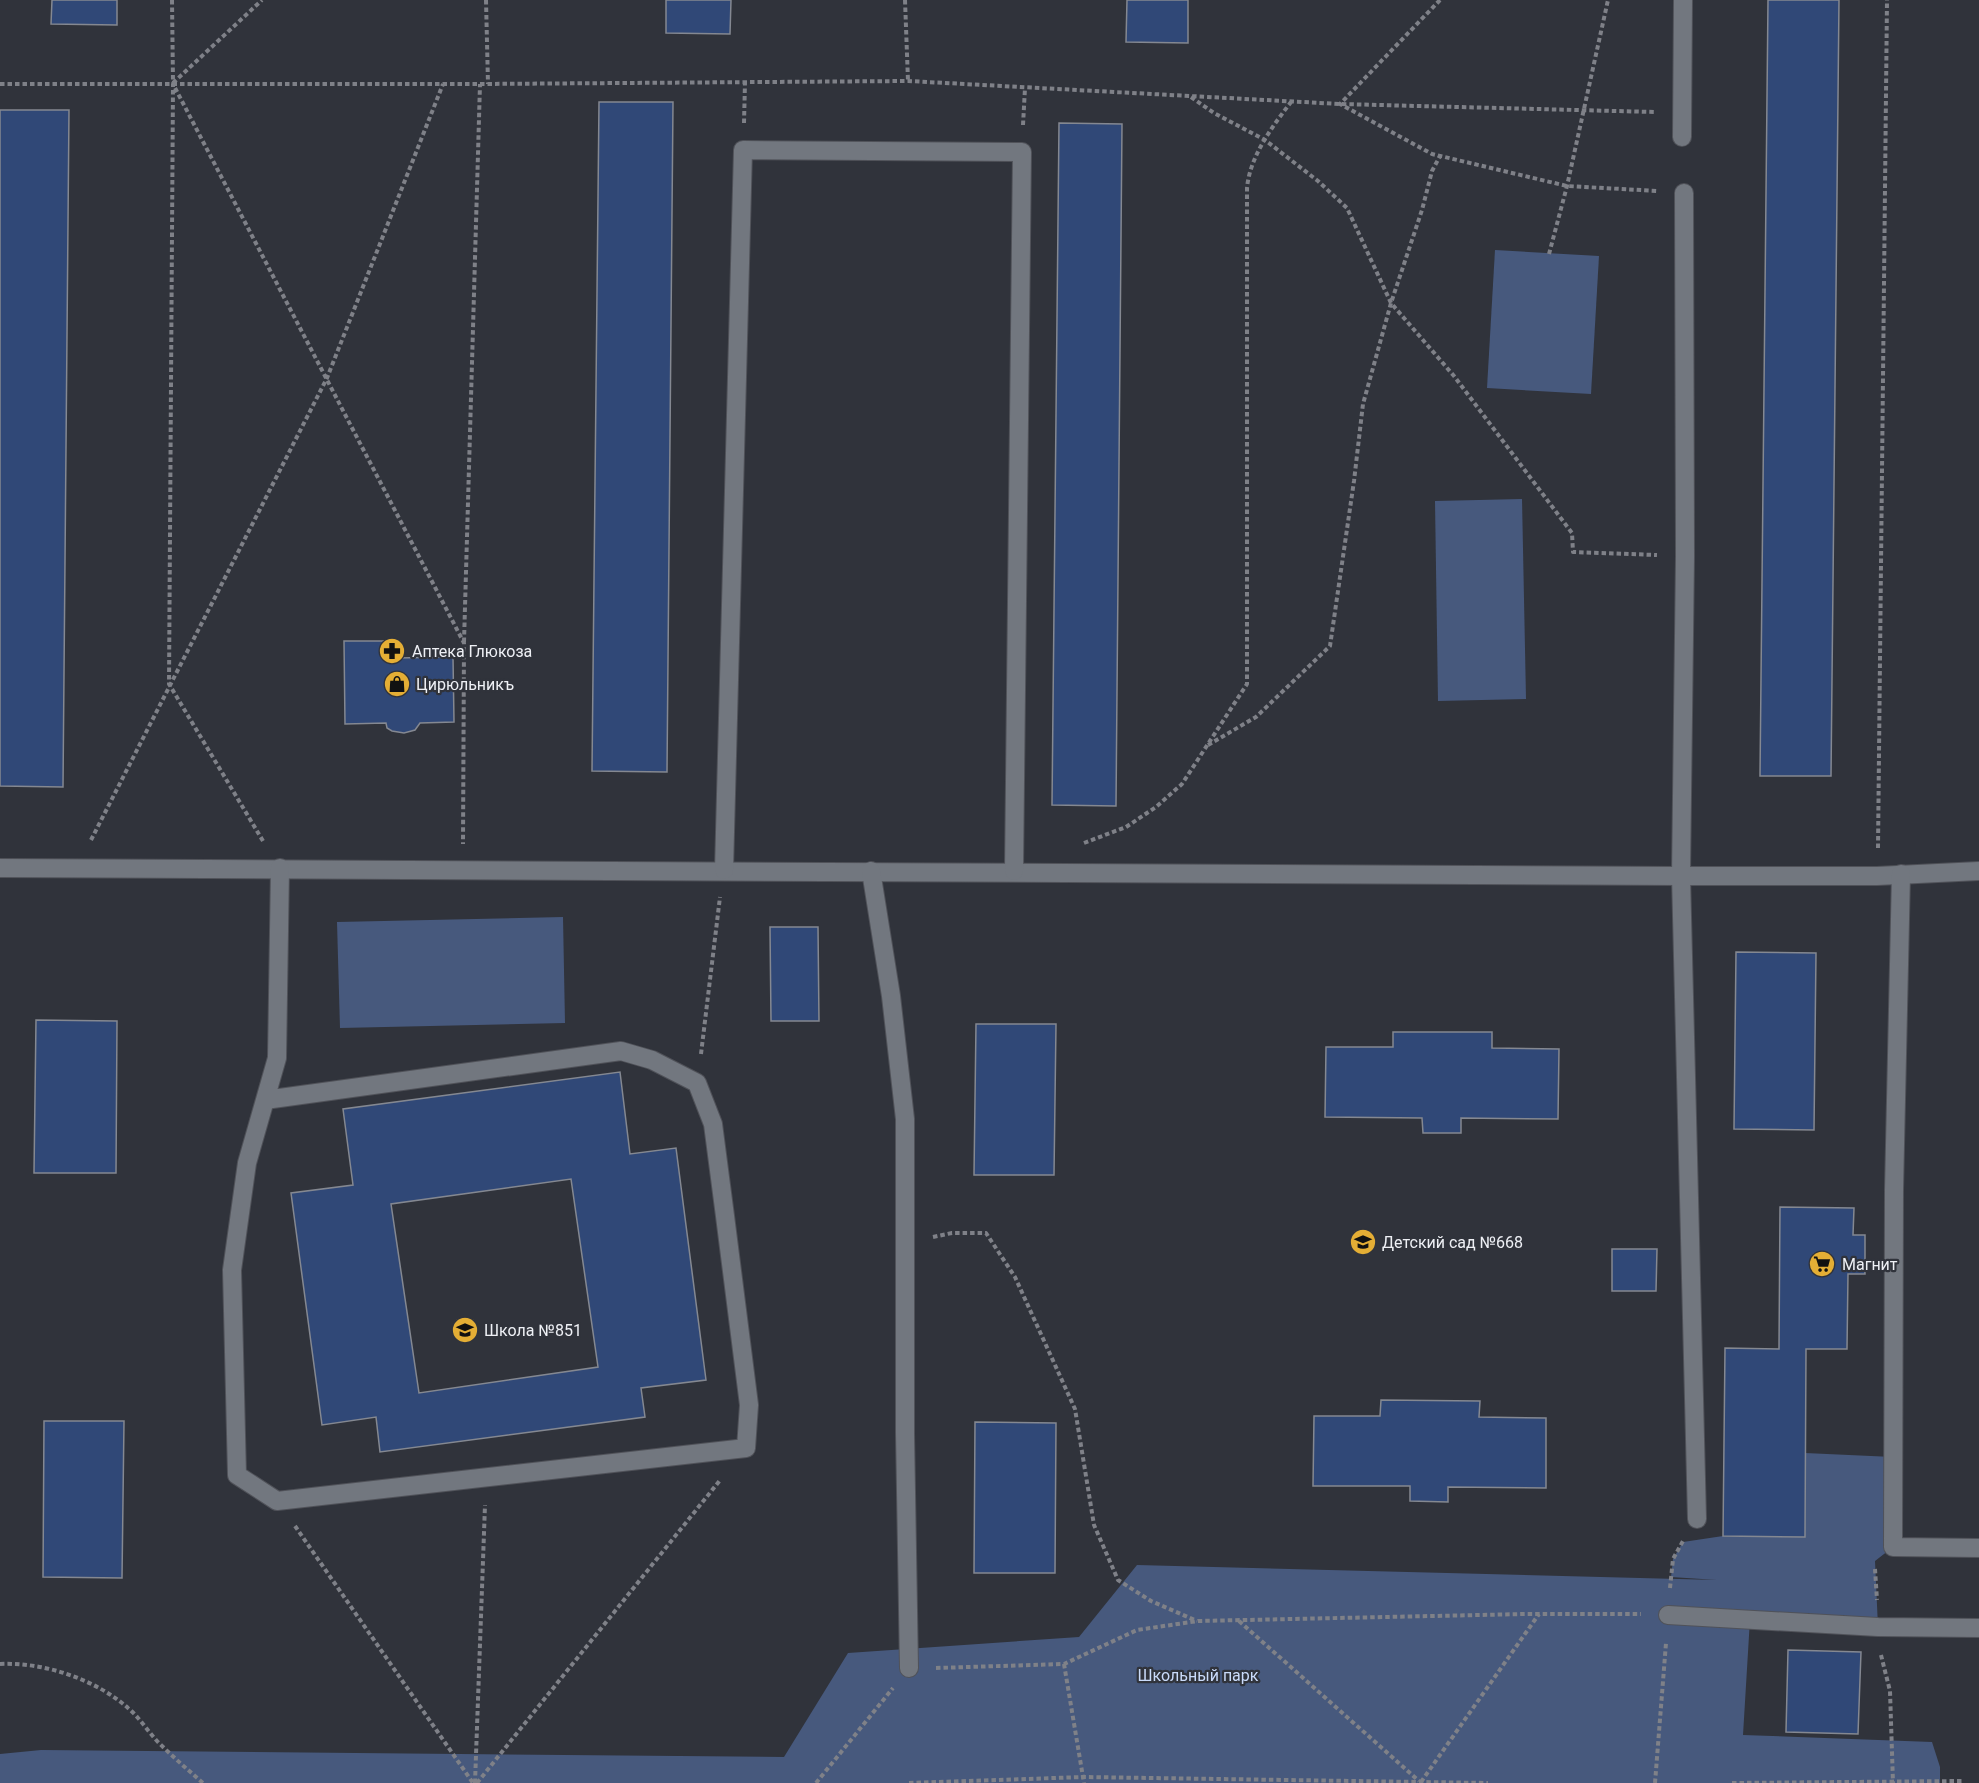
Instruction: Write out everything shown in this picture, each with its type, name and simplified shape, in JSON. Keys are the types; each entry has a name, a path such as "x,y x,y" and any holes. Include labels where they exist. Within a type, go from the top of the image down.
{"lane":[{"path":"1682,137 1683,0"},
{"path":"724,870 743,150 1022,152 1014,871"},
{"path":"1684,192 1685,556 1681,876 1697,1519"},
{"path":"0,868 1014,871 1681,876 1877,876 1979,871"},
{"path":"265,1100 621,1051 652,1060 697,1083 713,1124 749,1406 746,1448 277,1501 237,1475 232,1270 247,1163 265,1100 277,1058 280,868"},
{"path":"871,871 891,996 905,1119 905,1433 909,1668"},
{"path":"1900,874 1894,1190 1893,1547 1979,1548"},
{"path":"1668,1615 1878,1627 1979,1628"}],"path":[{"path":"171,0 173,84 169,684 280,868"},
{"path":"173,84 262,0"},
{"path":"486,0 488,84"},
{"path":"905,0 908,81"},
{"path":"1341,104 1440,0"},
{"path":"1549,254 1567,186 1608,0"},
{"path":"1877,876 1887,0"},
{"path":"0,84 908,81 1291,102 1682,113"},
{"path":"743,150 745,82"},
{"path":"173,84 464,643"},
{"path":"77,867 327,378 442,84"},
{"path":"463,869 464,643 480,84"},
{"path":"1022,152 1025,88"},
{"path":"1191,97 1214,113 1265,140 1318,181 1347,208 1391,303 1454,376 1572,533 1573,552 1685,556"},
{"path":"1075,847 1126,827 1156,807 1182,784 1247,684 1247,188 1249,172 1265,140 1291,102"},
{"path":"1341,104 1432,154 1567,186 1684,192"},
{"path":"1207,745 1256,717 1330,646 1363,404 1391,303 1422,210 1432,171 1440,156"},
{"path":"697,1083 724,870"},
{"path":"905,1243 952,1233 986,1233 1015,1276 1075,1409 1094,1525 1118,1580 1151,1601 1197,1621"},
{"path":"475,1783 746,1448"},
{"path":"475,1783 486,1476"},
{"path":"277,1501 475,1783"},
{"path":"1655,1783 1673,1559 1697,1519"},
{"path":"1892,1782 1890,1691 1879,1647 1875,1561 1893,1547"},
{"path":"816,1783 909,1668 1064,1664 1137,1630 1197,1621 1539,1614 1668,1615"},
{"path":"1421,1783 1539,1614"},
{"path":"1238,1620 1421,1783"},
{"path":"0,1664 55,1670 113,1696 131,1710 158,1742 203,1783"},
{"path":"1064,1664 1084,1780"},
{"path":"1211,1778 1216,1783"},
{"path":"909,1783 1211,1778 1488,1783"},
{"path":"1732,1783 1962,1781"}],"green space":[{"path":"1495,250 1599,256 1591,394 1487,388"},
{"path":"1522,499 1526,699 1438,701 1435,501"},
{"path":"563,917 565,1023 340,1028 337,922"},
{"name":"Школьный парк","path":"1805,1453 1893,1457 1893,1547 1875,1561 1878,1627 1750,1619 1743,1735 1932,1742 1940,1767 1940,1783 0,1783 0,1754 41,1750 784,1757 848,1653 1079,1637 1137,1565 1717,1580 1671,1577 1673,1559 1683,1542 1723,1536 1805,1537"}],"building":[{"path":"52,0 117,0 117,25 51,24"},
{"path":"666,0 731,0 730,34 666,33"},
{"path":"1127,0 1188,0 1188,43 1126,42"},
{"path":"1768,0 1839,0 1831,776 1760,776"},
{"path":"599,102 673,102 667,772 592,771"},
{"path":"0,110 69,110 63,787 0,786"},
{"path":"1059,123 1122,124 1116,806 1052,805"},
{"path":"344,641 395,641 395,658 453,657 454,722 420,723 415,730 404,733 392,731 387,728 386,723 345,724"},
{"path":"770,927 818,927 819,1021 771,1021"},
{"path":"1736,952 1816,953 1814,1130 1734,1129"},
{"path":"36,1020 117,1021 116,1173 34,1173"},
{"path":"976,1024 1056,1024 1054,1175 974,1175"},
{"path":"1393,1032 1492,1032 1492,1048 1559,1049 1558,1119 1461,1118 1461,1133 1423,1133 1422,1118 1325,1117 1326,1047 1393,1047"},
{"path":"620,1072 630,1154 676,1148 706,1380 641,1388 645,1417 380,1452 376,1417 322,1425 291,1193 353,1185 343,1109","holes":["571,1179 598,1367 419,1393 391,1204"]},
{"path":"1780,1207 1854,1208 1853,1235 1865,1235 1865,1274 1848,1274 1847,1349 1806,1349 1805,1537 1723,1536 1725,1348 1779,1349"},
{"path":"1612,1249 1657,1249 1656,1291 1612,1291"},
{"path":"1381,1400 1480,1401 1479,1417 1546,1418 1546,1488 1448,1487 1448,1502 1410,1501 1410,1486 1313,1486 1314,1416 1380,1416"},
{"path":"44,1421 124,1421 122,1578 43,1577"},
{"path":"975,1422 1056,1423 1055,1573 974,1573"},
{"path":"1788,1650 1861,1652 1858,1734 1786,1732"}],"place":[{"name":"Аптека Глюкоза","path":"392,651"},
{"name":"Цирюльникъ","path":"397,684"},
{"name":"Детский сад №668","path":"1363,1242"},
{"name":"Магнит","path":"1822,1264"},
{"name":"Школа №851","path":"465,1330"}]}
